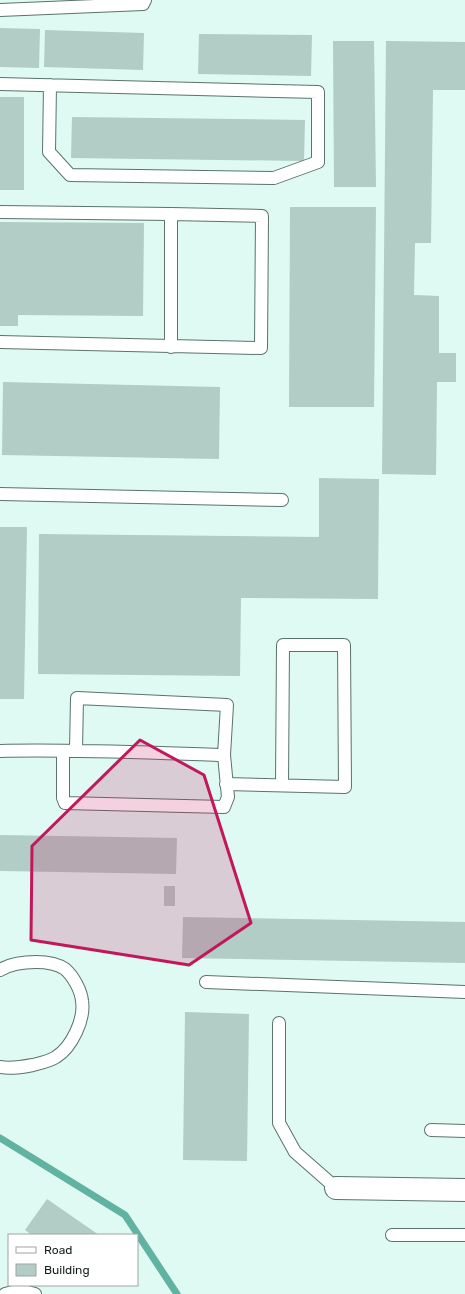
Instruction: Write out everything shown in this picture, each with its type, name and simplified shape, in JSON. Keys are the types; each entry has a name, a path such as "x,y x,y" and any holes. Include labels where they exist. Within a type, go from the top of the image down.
{"street":[{"path":"336,1188 465,1190"}],"lane":[{"path":"0,10 143,4 145,0"},
{"path":"0,84 318,92 318,162 274,178 70,175 48,152 50,86"},
{"path":"0,212 262,216 261,348 0,342"},
{"path":"171,214 171,347"},
{"path":"0,494 282,500"},
{"path":"226,784 345,787 344,645 283,645 282,785"},
{"path":"64,751 63,798 65,803 224,807 228,797 224,755 227,705 77,698 76,751"},
{"path":"0,751 76,751 224,755"},
{"path":"0,970 6,966 29,962 49,962 64,969 76,982 82,1001 81,1018 76,1034 66,1048 56,1057 42,1063 22,1068 0,1067"},
{"path":"206,982 465,992"},
{"path":"279,1023 279,1123 295,1152 336,1188"},
{"path":"431,1130 465,1131"},
{"path":"392,1235 465,1235"},
{"path":"5,1294 20,1290 35,1294"}],"highlighted area":[{"path":"140,740 204,775 251,923 189,965 31,940 32,846"}],"building":[{"path":"0,28 40,29 39,68 0,67"},
{"path":"45,30 144,33 143,70 44,67"},
{"path":"199,34 312,35 311,76 198,74"},
{"path":"333,41 374,41 376,187 334,187"},
{"path":"386,41 465,42 465,90 433,90 431,243 415,243 414,295 439,296 439,353 456,353 456,382 437,382 436,475 382,474"},
{"path":"0,97 24,97 24,190 0,190"},
{"path":"72,117 305,120 304,161 71,158"},
{"path":"290,207 376,207 374,407 289,407"},
{"path":"0,222 144,223 143,316 18,315 18,326 0,326"},
{"path":"3,382 220,387 219,459 2,455"},
{"path":"319,478 379,479 378,599 241,598 240,676 38,674 39,534 319,537"},
{"path":"0,527 27,527 24,699 0,699"},
{"path":"0,835 177,838 176,874 0,871"},
{"path":"164,886 175,886 175,906 164,906"},
{"path":"183,917 465,922 465,963 182,958"},
{"path":"185,1012 249,1014 247,1161 183,1160"},
{"path":"47,1199 98,1234 31,1234 25,1230"}],"waterway":[{"path":"0,1138 125,1215 138,1234"},
{"path":"138,1235 177,1294"}]}
